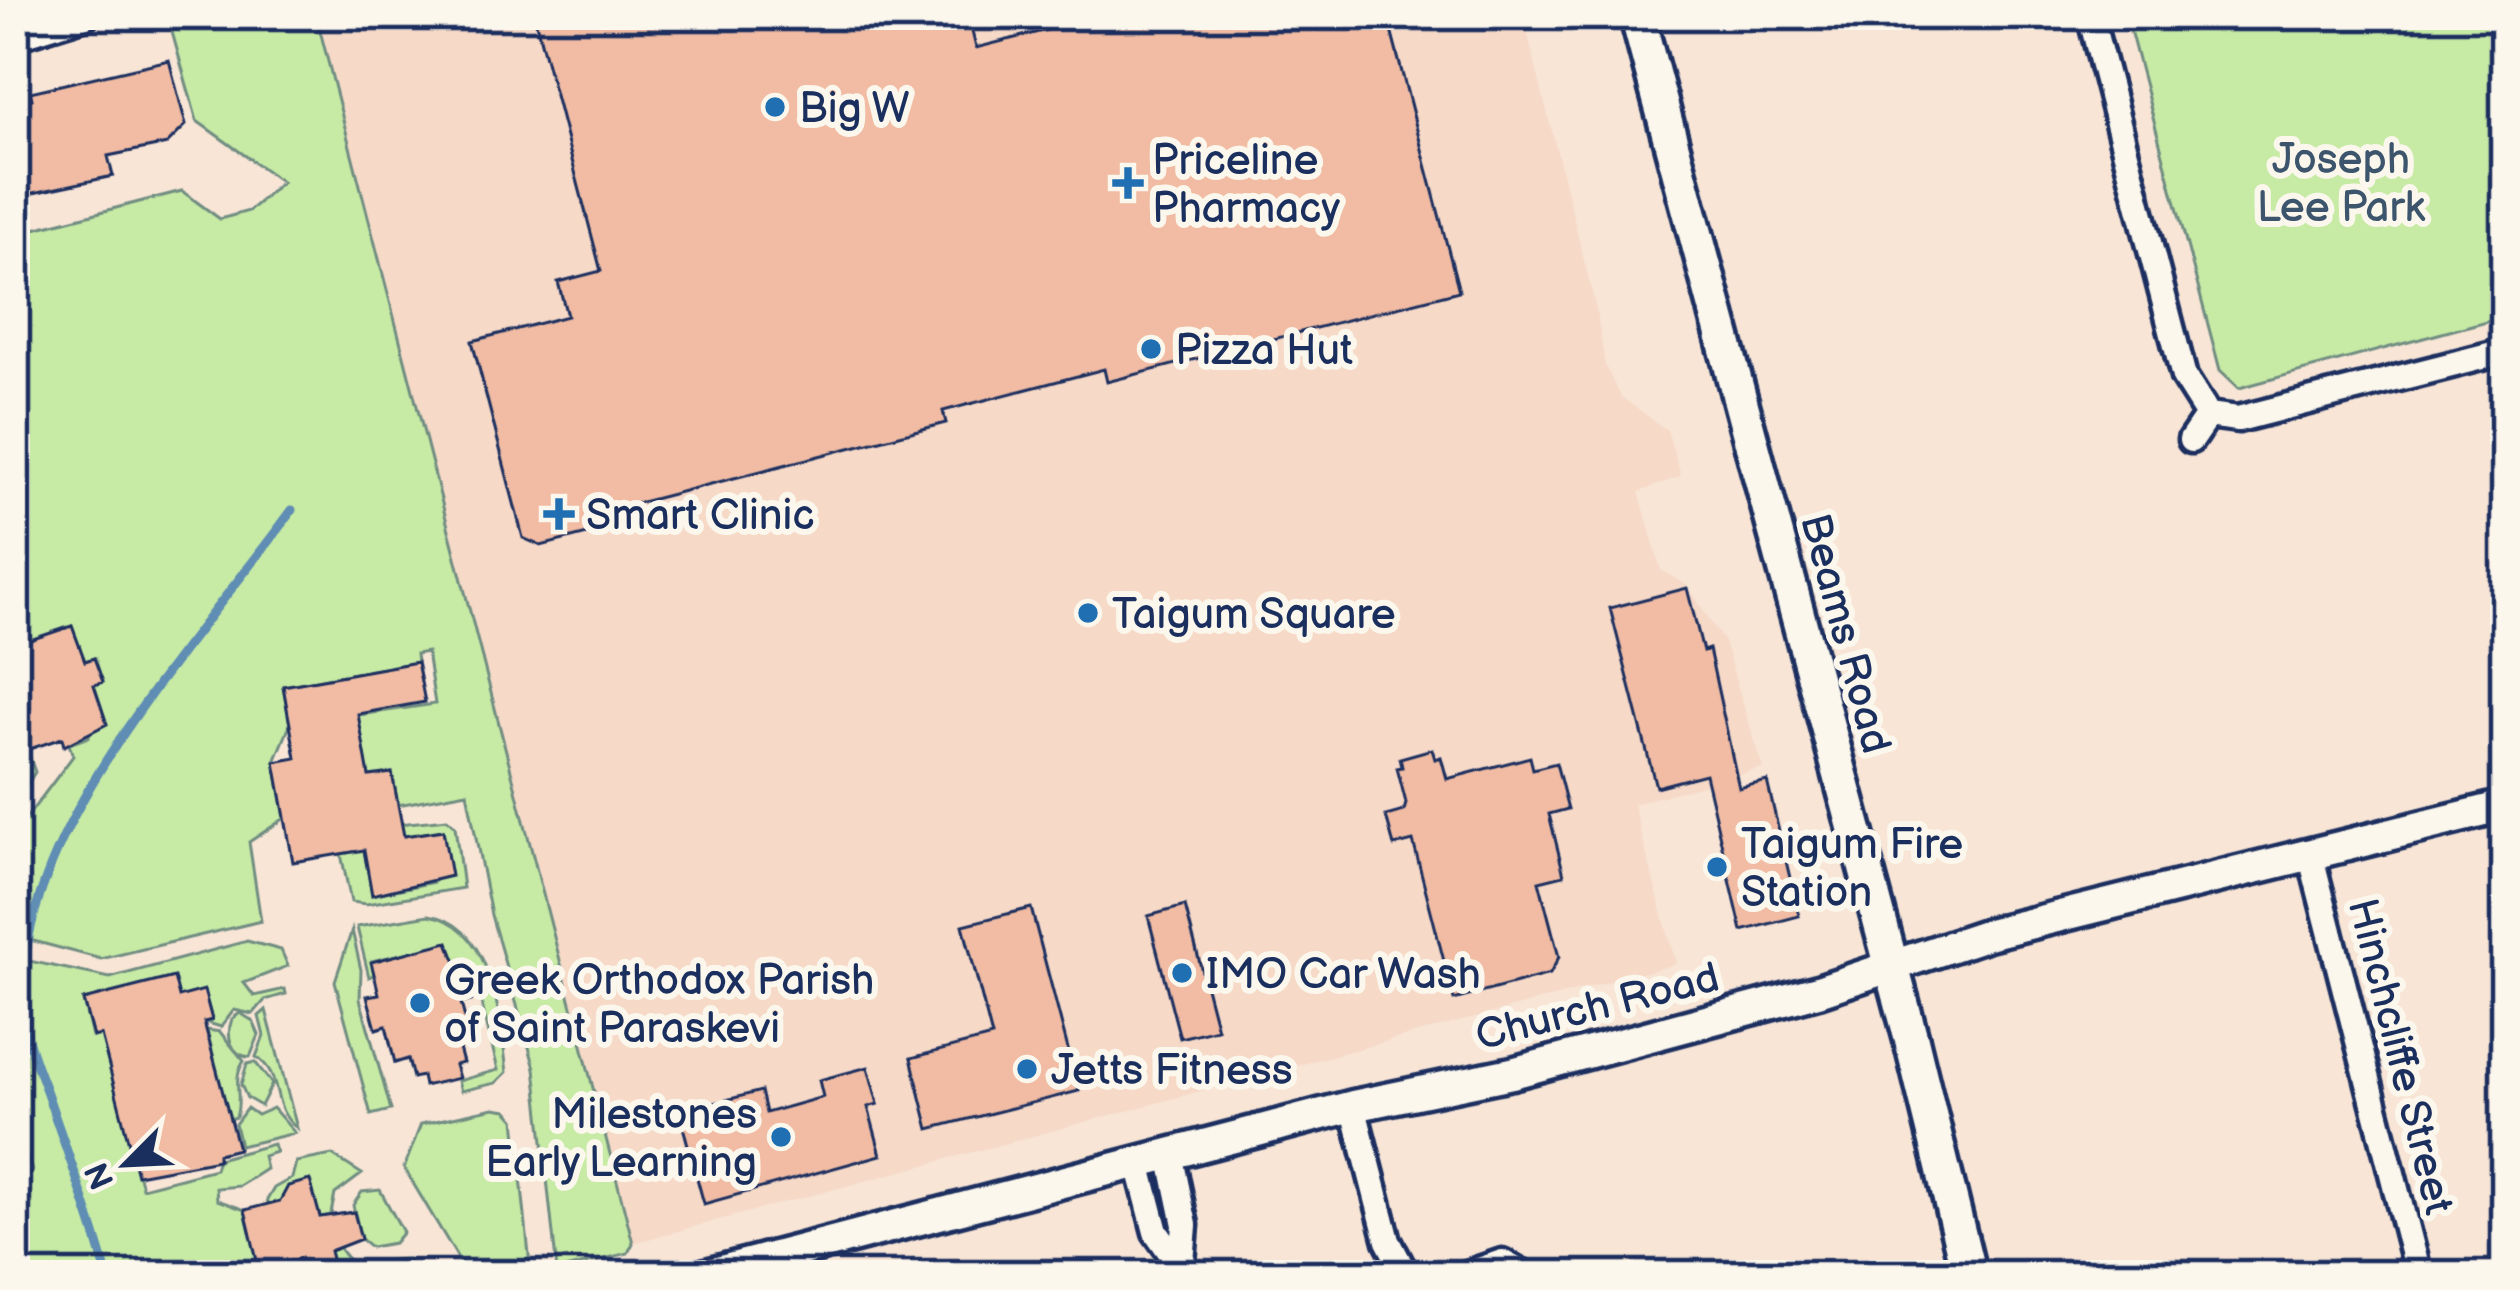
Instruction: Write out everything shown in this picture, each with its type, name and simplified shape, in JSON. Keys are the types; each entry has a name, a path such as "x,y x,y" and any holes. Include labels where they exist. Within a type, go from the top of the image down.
{"main road":[{"name":"Beams Road","path":"1637,15 1969,1275"}],"street":[{"path":"15,37 86,15"},
{"path":"2090,15 2184,377 2208,416"},
{"path":"2208,416 2238,419 2505,351"},
{"path":"2192,440 2208,416"},
{"name":"Church Road","path":"706,1275 1353,1106 1547,1064 1988,934 2505,806"},
{"name":"Hinchcliffe Street","path":"2311,857 2418,1275"},
{"path":"1353,1106 1388,1241 1406,1275"},
{"path":"1170,1154 1185,1225 1181,1270"},
{"path":"1138,1163 1156,1232 1181,1270"},
{"path":"1464,1275 1502,1262 1526,1275"}],"shaded area":[{"name":"Taigum Square","path":"316,15 1523,15 1597,313 1605,366 1621,397 1667,430 1681,476 1639,492 1661,570 1687,585 1724,642 1763,768 1633,804 1676,964 633,1243"}],"green space":[{"path":"173,15 316,15 633,1243 628,1253 557,1271 535,1068 491,915 467,792 398,805 392,773 369,777 363,746 318,721 435,704 427,652 416,654 417,662 283,686 290,725 275,762 285,818 249,842 261,921 101,959 15,936 15,833 73,756 69,744 89,737 94,685 102,681 95,658 76,664 80,648 72,626 15,645 15,234 182,191 220,219 249,211 282,182 197,121 172,32"},
{"name":"Joseph Lee Park","path":"2126,15 2503,15 2505,316 2239,388 2220,370"},
{"path":"15,715 35,772 15,804 20,788"},
{"path":"447,819 455,826 463,888 366,904 351,902 341,854 364,850 372,895 434,882 443,831 390,838 388,825"},
{"path":"429,915 451,922 468,936 490,978 507,1072 496,1083 461,1091 458,1081 498,1070 473,969 455,973 448,943 372,961 374,975 369,977 357,927"},
{"path":"352,930 361,970 360,999 391,1110 371,1115 335,981"},
{"path":"247,941 281,950 288,966 244,983 254,996 285,989 286,994 265,1000 253,1014 234,1010 221,1027 208,1023 212,1019 204,991 179,997 173,977 83,1000 92,1037 101,1035 142,1188 215,1169 218,1159 273,1144 276,1152 263,1156 266,1169 239,1186 216,1188 217,1200 245,1210 259,1268 301,1258 306,1275 15,1275 15,1183 32,1171 15,1122 15,958 110,978"},
{"path":"266,1010 297,1128 283,1111 271,1073 256,1057 264,1036 259,1016"},
{"path":"240,1013 253,1021 259,1035 250,1057 238,1053 230,1038 232,1019"},
{"path":"207,1030 220,1032 244,1061 238,1075 236,1117 229,1119"},
{"path":"255,1062 272,1084 261,1106 247,1098 241,1085 247,1064"},
{"path":"247,1108 257,1115 273,1108 295,1133 240,1146 235,1124"},
{"path":"494,1108 507,1110 515,1119 531,1275 468,1275 404,1168 421,1124"},
{"path":"332,1155 362,1174 335,1194 330,1218 320,1217 306,1181 288,1186 291,1217 274,1222 267,1200 274,1188 292,1178 296,1162"},
{"path":"380,1190 403,1232 394,1243 371,1247 361,1239 353,1205 362,1192"},
{"path":"338,1245 359,1265 407,1259 419,1275 336,1275 330,1251"}],"building":[{"path":"534,15 968,15 976,48 1105,15 1387,15 1459,291 1107,382 1104,369 943,411 946,423 599,513 603,530 541,546 523,538 472,341 567,316 558,282 601,271"},
{"path":"169,60 186,125 167,144 108,156 113,176 15,197 15,104 32,99 30,92"},
{"path":"1687,588 1703,651 1709,649 1739,788 1767,781 1799,916 1742,931 1705,774 1656,787 1610,608"},
{"path":"72,626 85,661 94,658 103,682 94,685 107,724 64,746 62,738 15,754 15,645"},
{"path":"417,662 425,702 358,714 369,776 392,773 404,836 443,830 451,876 372,895 364,850 293,862 275,762 296,758 283,686"},
{"path":"1432,749 1435,759 1441,757 1447,779 1530,757 1533,769 1556,763 1568,809 1549,814 1564,875 1539,881 1559,957 1550,974 1454,1000 1413,841 1394,846 1386,816 1404,811 1406,803 1397,768 1402,767 1400,758"},
{"name":"IMO Car Wash","path":"1185,906 1217,1029 1180,1038 1148,916"},
{"path":"1031,908 1079,1091 929,1129 911,1058 992,1037 963,925"},
{"path":"448,942 471,1001 461,1003 471,1042 458,1045 463,1063 455,1065 459,1078 424,1086 422,1076 413,1078 408,1059 395,1063 386,1026 376,1029 367,996 379,994 371,962"},
{"path":"174,977 179,997 204,990 212,1020 204,1022 238,1149 218,1154 218,1160 137,1175 101,1035 93,1037 83,1000"},
{"name":"Milestones Early Learning","path":"868,1067 878,1104 868,1107 881,1155 704,1204 679,1112 761,1091 766,1113 823,1097 819,1080"},
{"path":"310,1180 320,1217 354,1212 361,1239 330,1251 336,1275 306,1275 301,1258 259,1269 245,1210 280,1201 288,1186"}],"waterway":[{"path":"107,1275 29,1041 26,956 43,887 73,818 112,750 292,510"}],"place":[{"name":"Big W","path":"775,107"},
{"name":"Priceline Pharmacy","path":"1128,183"},
{"name":"Pizza Hut","path":"1151,349"},
{"name":"Smart Clinic","path":"559,514"},
{"name":"Taigum Square","path":"1088,613"},
{"name":"Taigum Fire Station","path":"1717,867"},
{"name":"IMO Car Wash","path":"1182,973"},
{"name":"Greek Orthodox Parish of Saint Paraskevi","path":"420,1003"},
{"name":"Jetts Fitness","path":"1027,1069"},
{"name":"Milestones Early Learning","path":"781,1137"}]}
